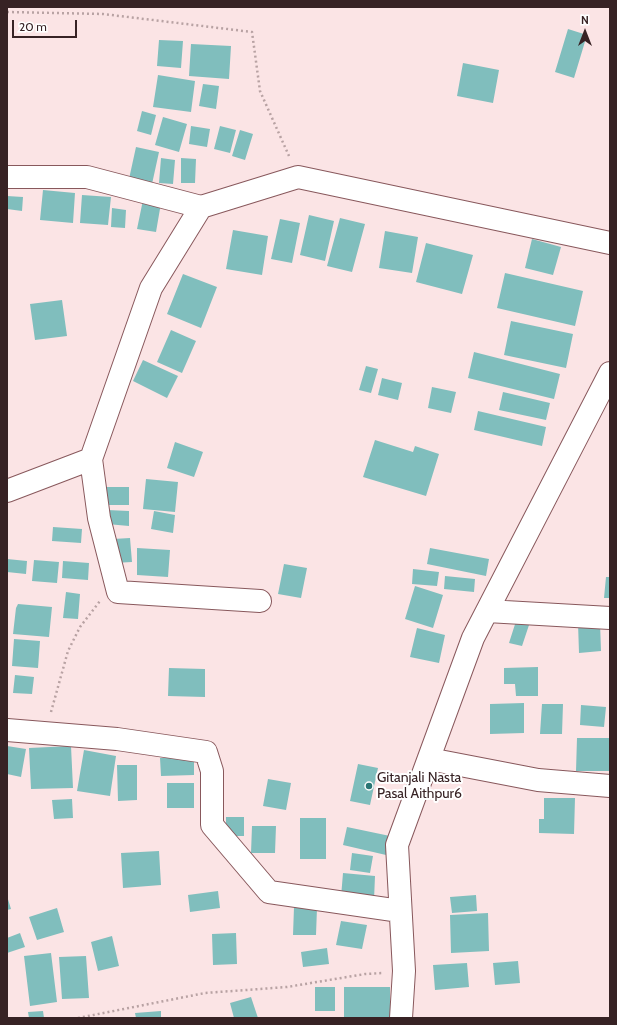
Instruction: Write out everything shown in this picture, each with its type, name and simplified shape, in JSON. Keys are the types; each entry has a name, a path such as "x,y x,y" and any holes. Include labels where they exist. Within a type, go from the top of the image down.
{"street":[{"path":"7,177 87,177 201,207 298,177 610,243"},
{"path":"201,207 151,288 91,459 99,518 118,592 260,601"},
{"path":"401,1018 404,971 397,846 473,638 610,373"},
{"path":"7,491 91,459"},
{"path":"487,611 610,618"},
{"path":"7,730 117,739 206,752 212,771 212,825 269,892 400,911"},
{"path":"429,759 538,780 610,786"}],"path":[{"path":"7,12 103,14 252,32 260,91 298,177"},
{"path":"45,733 68,651 80,627 97,602 118,592"},
{"path":"78,1018 205,993 287,987 365,974 404,971"}],"building":[{"path":"568,29 587,35 574,78 555,72"},
{"path":"159,40 183,41 181,68 157,66"},
{"path":"191,44 231,46 229,79 189,76"},
{"path":"463,63 499,70 493,103 457,96"},
{"path":"158,75 195,81 191,112 153,107"},
{"path":"203,84 219,86 216,109 199,106"},
{"path":"142,111 156,115 151,135 137,131"},
{"path":"163,117 187,124 179,152 155,145"},
{"path":"191,126 210,129 207,147 189,144"},
{"path":"220,126 236,130 230,153 214,149"},
{"path":"240,130 253,134 245,160 232,156"},
{"path":"136,147 159,152 152,184 129,179"},
{"path":"161,158 175,160 173,184 159,183"},
{"path":"181,158 196,159 195,183 181,183"},
{"path":"43,190 75,193 73,223 40,220"},
{"path":"82,195 111,197 108,225 80,223"},
{"path":"7,196 23,197 22,211 7,209"},
{"path":"143,200 161,203 156,232 137,229"},
{"path":"112,208 126,210 125,228 111,227"},
{"path":"309,215 334,221 325,261 300,255"},
{"path":"340,218 365,224 352,272 327,266"},
{"path":"280,219 300,223 292,263 271,259"},
{"path":"233,230 268,236 262,275 226,269"},
{"path":"385,231 418,237 412,273 379,268"},
{"path":"532,239 561,247 553,275 525,268"},
{"path":"426,243 473,255 462,294 416,282"},
{"path":"505,273 583,291 575,326 497,308"},
{"path":"183,274 217,287 201,328 167,314"},
{"path":"62,300 67,336 35,340 30,304"},
{"path":"511,321 573,334 566,368 504,355"},
{"path":"171,330 196,341 182,373 157,362"},
{"path":"474,352 560,374 554,399 468,378"},
{"path":"143,360 178,376 167,398 133,381"},
{"path":"366,366 378,369 371,393 359,390"},
{"path":"382,378 402,383 398,400 378,395"},
{"path":"432,387 456,392 451,413 428,408"},
{"path":"503,392 550,403 546,420 499,410"},
{"path":"478,411 546,427 542,446 474,430"},
{"path":"375,440 413,452 415,446 439,454 426,496 363,477"},
{"path":"175,442 203,452 194,477 167,468"},
{"path":"146,479 178,482 175,512 143,509"},
{"path":"106,487 129,487 129,505 106,505"},
{"path":"107,510 129,511 129,526 107,524"},
{"path":"154,511 175,515 173,533 151,529"},
{"path":"53,527 82,529 81,543 52,541"},
{"path":"130,538 132,562 114,563 113,539"},
{"path":"137,548 170,550 168,577 137,575"},
{"path":"430,548 489,559 486,576 427,564"},
{"path":"7,559 27,561 26,574 7,572"},
{"path":"34,560 59,562 57,583 32,581"},
{"path":"63,561 89,563 88,580 62,578"},
{"path":"284,564 307,568 301,598 278,594"},
{"path":"413,569 439,572 437,586 412,584"},
{"path":"445,576 475,579 474,592 444,589"},
{"path":"606,577 610,577 610,598 604,598"},
{"path":"415,586 443,595 433,628 405,619"},
{"path":"66,592 80,594 78,619 63,618"},
{"path":"18,604 52,607 49,637 13,634 16,608"},
{"path":"517,618 530,622 522,646 509,643"},
{"path":"600,622 601,651 579,653 578,623"},
{"path":"417,628 445,635 439,663 410,657"},
{"path":"14,639 40,641 38,668 12,666"},
{"path":"538,667 538,696 516,696 515,684 504,684 504,668"},
{"path":"169,668 205,669 205,697 168,696"},
{"path":"15,675 34,677 32,694 13,693"},
{"path":"524,703 524,733 490,734 490,704"},
{"path":"542,704 563,704 562,734 540,734"},
{"path":"581,705 606,707 604,727 580,725"},
{"path":"577,738 610,738 610,771 576,771"},
{"path":"7,746 26,749 21,777 7,774"},
{"path":"71,746 73,788 31,789 29,748"},
{"path":"84,750 116,756 110,796 77,791"},
{"path":"194,757 194,775 161,776 160,758"},
{"path":"358,764 378,768 370,805 350,801"},
{"path":"117,765 137,765 137,800 118,801"},
{"path":"268,779 291,783 286,810 263,806"},
{"path":"167,783 194,783 194,808 167,808"},
{"path":"544,798 575,798 574,834 539,833 539,819 544,819"},
{"path":"72,799 73,818 54,819 52,800"},
{"path":"226,817 244,817 244,836 226,836"},
{"path":"300,818 326,818 326,859 300,859"},
{"path":"252,826 276,826 275,853 251,853"},
{"path":"347,827 390,836 386,855 343,845"},
{"path":"159,851 161,885 123,888 121,853"},
{"path":"352,853 373,856 370,873 350,870"},
{"path":"343,873 375,876 374,900 341,897"},
{"path":"218,891 220,908 190,912 188,895"},
{"path":"476,895 477,911 452,913 450,897"},
{"path":"7,896 11,909 7,910"},
{"path":"294,907 317,908 316,935 293,935"},
{"path":"57,908 64,932 37,940 29,917"},
{"path":"488,913 489,951 451,953 450,915"},
{"path":"341,921 367,925 362,949 336,945"},
{"path":"20,933 25,947 7,953 7,938"},
{"path":"236,933 237,964 213,965 212,934"},
{"path":"112,936 119,966 98,971 91,942"},
{"path":"327,948 329,964 303,967 301,952"},
{"path":"51,953 57,1002 30,1006 24,956"},
{"path":"86,956 89,998 62,999 59,957"},
{"path":"518,961 520,983 495,985 493,963"},
{"path":"467,963 469,987 435,990 433,965"},
{"path":"315,987 335,987 335,1011 315,1011"},
{"path":"344,987 390,987 390,1018 344,1018"},
{"path":"251,997 258,1018 234,1018 230,1003"},
{"path":"43,1011 44,1018 29,1018 28,1012"},
{"path":"161,1011 161,1018 136,1018 135,1013"}],"place":[{"name":"Gitanjali Nasta Pasal Aithpur6","path":"369,786"}]}
